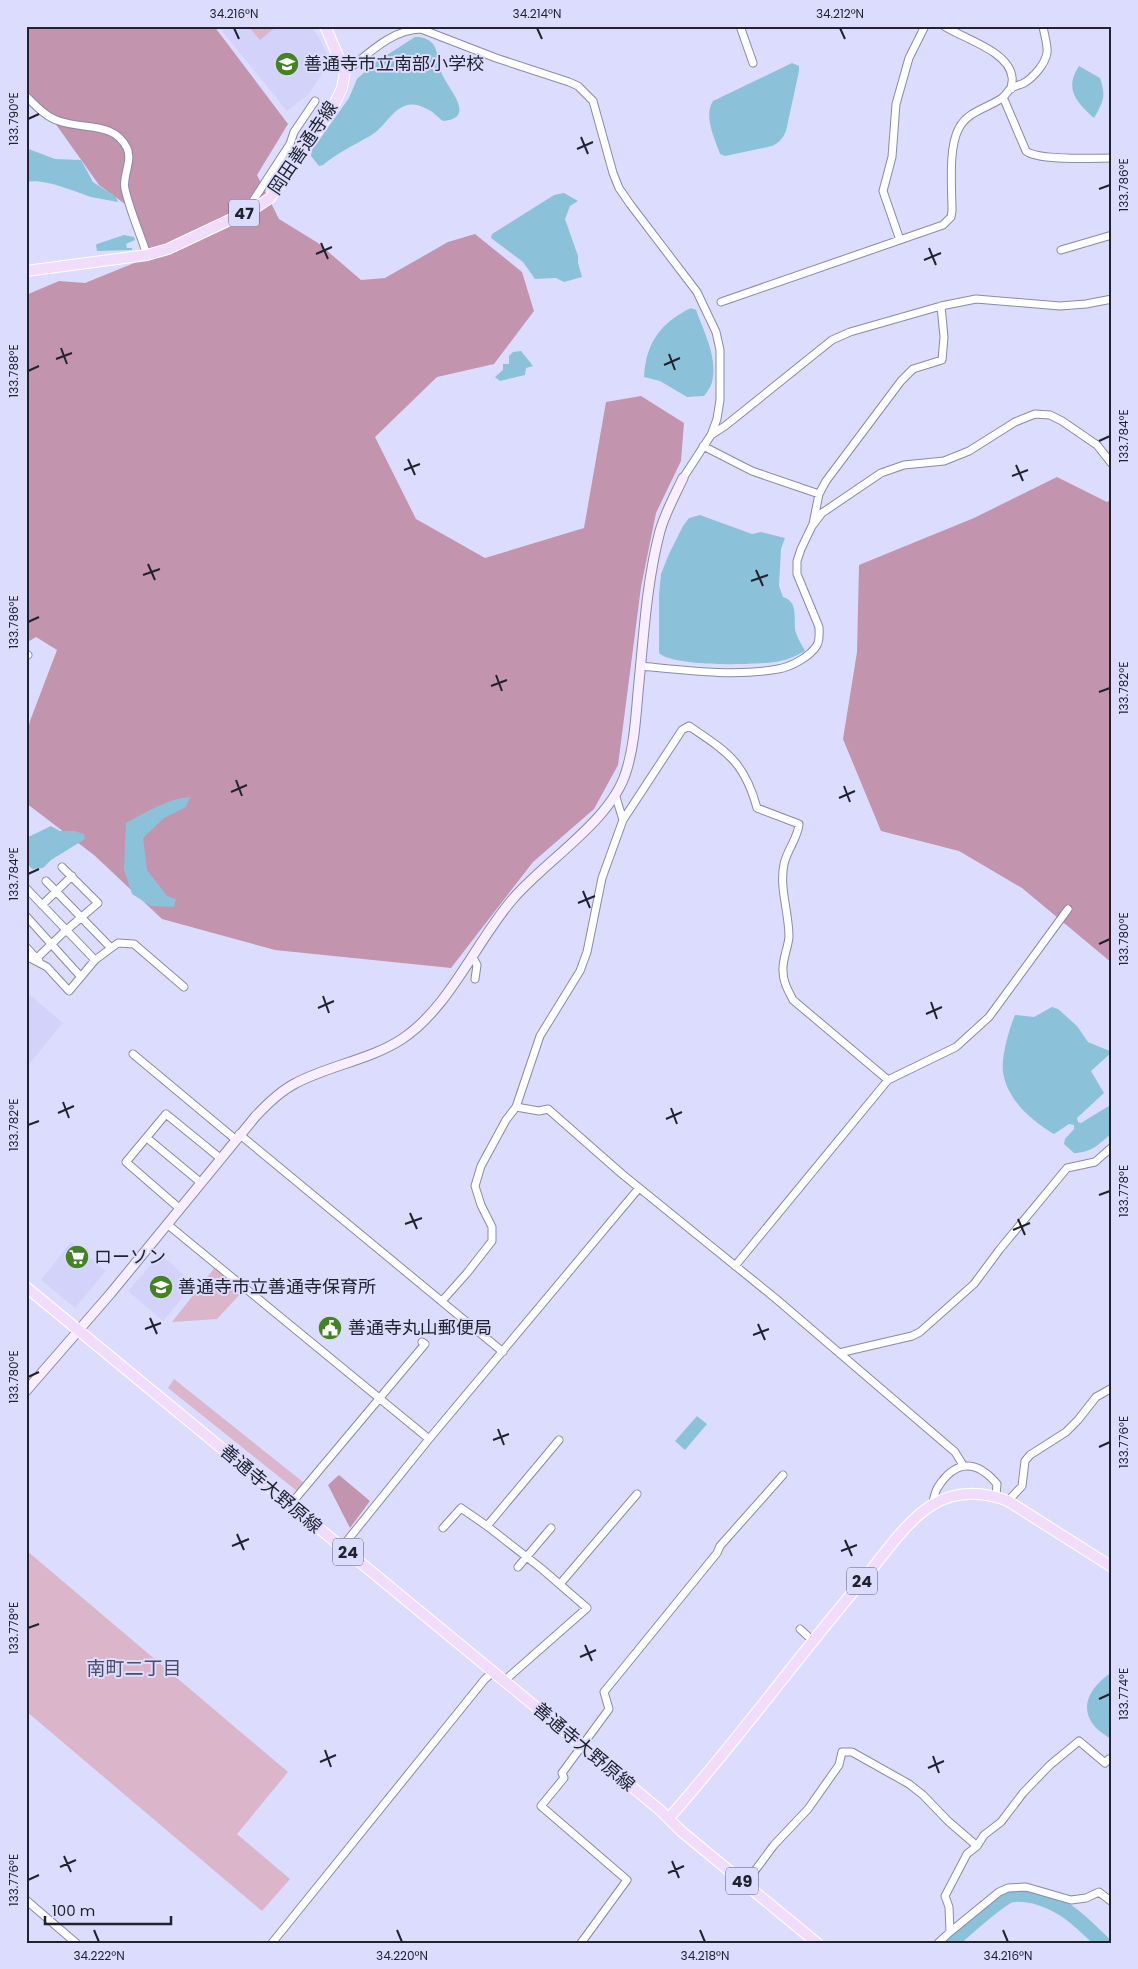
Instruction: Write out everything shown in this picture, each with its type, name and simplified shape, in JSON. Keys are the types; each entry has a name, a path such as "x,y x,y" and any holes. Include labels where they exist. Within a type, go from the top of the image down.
{"main road":[{"path":"325,26 345,72"},
{"name":"岡田善通寺線","path":"28,268 147,255 168,249 245,213 270,198 332,109 342,88 345,72"},
{"name":"善通寺大野原線","path":"26,1287 669,1818"},
{"name":"24","path":"669,1818 915,1519 944,1498 969,1493 996,1496 1008,1501 1112,1567"},
{"name":"49","path":"669,1818 682,1831 817,1943"}],"street":[{"path":"740,26 753,63"},
{"path":"900,240 883,191 892,157 896,104 909,58 925,26"},
{"path":"944,26 992,51 1004,60 1012,77 1011,89"},
{"path":"721,302 943,225 951,217 953,163 957,132 966,118 1003,97 1011,89 1036,74 1047,52 1043,26"},
{"path":"26,1391 111,1293 237,1136 276,1096 294,1083 313,1074 378,1052 402,1040 425,1019 510,901 535,874 575,840 598,817 615,794 626,773 633,736 646,611 661,530 683,478 711,435 717,419 720,400 720,350 716,332 697,292 635,212 619,188 593,101 578,86 496,58 422,28 410,29 389,38 345,72"},
{"path":"26,96 43,112 60,122 103,128 119,136 128,151 124,187 147,255"},
{"path":"1003,97 1026,151 1030,154 1057,158 1112,158"},
{"path":"245,213 290,144 294,132 315,100"},
{"path":"1061,250 1112,235"},
{"path":"711,435 725,426 832,340 850,332 941,306 976,299 1060,306 1112,299"},
{"path":"812,526 818,494 901,381 914,369 942,360 944,337 941,306"},
{"path":"640,666 718,672 779,669 790,665 814,650 820,636 819,627 797,574 797,561 801,549 812,526 822,513 881,474 904,465 944,461 969,451 1015,422 1035,414 1050,415 1062,421 1097,445 1112,464"},
{"path":"703,446 752,471 818,494"},
{"path":"442,1301 492,1241 492,1227 475,1186 481,1166 506,1120 516,1107 540,1036 580,971 587,952 602,878 623,820 682,730 689,726 724,750 742,769 751,788 757,808 799,824 799,829 788,850 784,865 783,895 789,939 782,968 784,983 792,1000 888,1080"},
{"path":"615,794 623,820"},
{"path":"37,958 98,903 62,866"},
{"path":"42,904 72,876"},
{"path":"46,881 111,948"},
{"path":"26,888 95,960"},
{"path":"735,1266 888,1080 946,1053 972,1034 1000,1004 1068,909"},
{"path":"26,916 81,976"},
{"path":"26,956 47,967 69,990 95,960 118,943 134,944 184,987"},
{"path":"26,947 43,965"},
{"path":"472,956 477,965 475,979"},
{"path":"133,1054 503,1352"},
{"path":"516,1107 539,1111 548,1109 639,1188 735,1266 955,1452 963,1465"},
{"path":"180,1208 126,1162 166,1114 220,1158"},
{"path":"146,1138 200,1182"},
{"path":"839,1353 912,1336 920,1332 974,1284 1067,1168 1095,1162 1112,1147"},
{"path":"342,1547 430,1438 639,1188"},
{"path":"167,1224 430,1438"},
{"path":"290,1505 425,1344 422,1342"},
{"path":"1008,1501 1022,1486 1025,1461 1030,1455 1066,1432 1096,1397 1112,1388"},
{"path":"487,1526 559,1440"},
{"path":"932,1505 937,1492 936,1489 954,1469 963,1465 980,1468 995,1482 997,1484 996,1496"},
{"path":"580,1943 627,1880 541,1806 564,1778 562,1773 609,1709 604,1692 717,1554 720,1546 783,1475"},
{"path":"560,1584 637,1494"},
{"path":"443,1528 461,1508 527,1557 587,1608 504,1681"},
{"path":"518,1567 551,1528"},
{"path":"800,1628 813,1642"},
{"path":"272,1943 485,1679 493,1672"},
{"path":"950,1932 949,1907 945,1896 968,1854 977,1846 984,1835 1001,1822 1023,1794 1050,1765 1079,1741 1105,1763 1108,1759 1112,1760"},
{"path":"745,1884 774,1845 808,1810 839,1765 842,1752 852,1752 909,1784 977,1846"},
{"path":"938,1943 999,1892 1017,1886 1072,1900 1086,1898 1099,1892 1112,1902"},
{"path":"26,1900 76,1943"}],"shaded area":[{"path":"26,26 214,26 288,124 257,175 279,219 318,243 361,280 385,278 448,242 475,234 522,272 534,311 494,364 437,377 375,437 416,519 485,558 584,528 606,402 641,396 684,423 681,461 656,513 641,587 618,765 594,809 533,862 451,968 275,950 162,919 94,855 26,803 26,738 30,721 57,650 36,637 26,643 26,295 59,281 85,283 149,257 129,207 99,185 55,123 26,93"},
{"name":"善通寺市立南部小学校","path":"218,26 310,26 318,36 327,54 321,75 309,94 287,111"},
{"path":"248,26 277,26 260,40"},
{"path":"415,37 427,39 435,47 442,74 458,102 458,115 453,119 443,121 427,109 417,105 408,105 395,112 370,136 319,166 311,156 312,150 349,98 357,79 376,62"},
{"path":"792,63 799,66 799,71 786,131 782,138 772,146 725,156 720,154 713,135 709,114 713,101"},
{"path":"1079,66 1100,78 1102,84 1103,98 1094,118 1077,101 1074,95 1072,82"},
{"path":"26,148 55,159 81,160 93,182 116,197 118,202 91,197 50,183 26,182"},
{"path":"564,193 578,201 570,206 565,219 578,256 582,277 564,282 556,278 535,279 523,262 491,238 492,234 554,195"},
{"path":"124,235 134,237 135,240 126,244 127,248 132,248 132,250 97,251 97,244"},
{"path":"691,308 696,310 706,336 712,354 713,373 711,386 704,396 687,397 660,381 644,377 648,354 657,335 671,320"},
{"path":"521,351 533,366 526,368 525,375 500,381 495,377 503,370 503,364 509,364 509,356 513,352"},
{"path":"1057,477 1107,502 1112,499 1112,963 1022,888 959,851 881,831 843,739 857,652 859,565 974,518"},
{"path":"700,515 752,534 761,532 785,538 781,549 779,586 783,597 788,599 793,606 795,629 805,651 779,661 733,664 680,661 667,658 659,653 661,574 683,526 689,518"},
{"path":"190,797 186,807 164,818 143,838 147,870 167,896 176,899 174,907 151,906 132,894 124,869 126,823 165,803"},
{"path":"51,826 60,831 74,831 84,834 85,839 51,860 43,868 32,869 27,863 26,838"},
{"path":"26,992 63,1023 26,1068"},
{"path":"1052,1007 1058,1009 1077,1026 1088,1042 1112,1052 1091,1071 1104,1093 1077,1118 1078,1122 1081,1123 1112,1104 1112,1133 1094,1147 1080,1153 1074,1153 1064,1144 1065,1139 1074,1129 1074,1125 1069,1124 1054,1134 1037,1123 1015,1100 1005,1082 1003,1072 1006,1043 1015,1015 1034,1017"},
{"path":"71,1242 106,1271 75,1308 41,1280"},
{"name":"善通寺市立善通寺保育所","path":"160,1254 194,1284 163,1321 128,1291"},
{"path":"216,1266 244,1290 217,1319 172,1322"},
{"path":"174,1379 303,1482 297,1491 168,1388"},
{"path":"697,1416 707,1424 685,1450 675,1441"},
{"path":"339,1475 370,1501 350,1528 328,1485"},
{"path":"26,1550 288,1772 237,1834 290,1879 262,1911 26,1711"},
{"path":"1112,1672 1112,1740 1096,1728 1090,1720 1087,1704 1093,1690"}],"waterway":[{"path":"950,1943 997,1903 1011,1895 1017,1894 1034,1896 1064,1909 1103,1943"}],"place":[{"name":"善通寺市立南部小学校","path":"287,64"},
{"name":"ローソン","path":"77,1257"},
{"name":"善通寺市立善通寺保育所","path":"161,1287"},
{"name":"善通寺丸山郵便局","path":"330,1328"}],"district":[{"name":"南町二丁目","path":"134,1668"}]}
